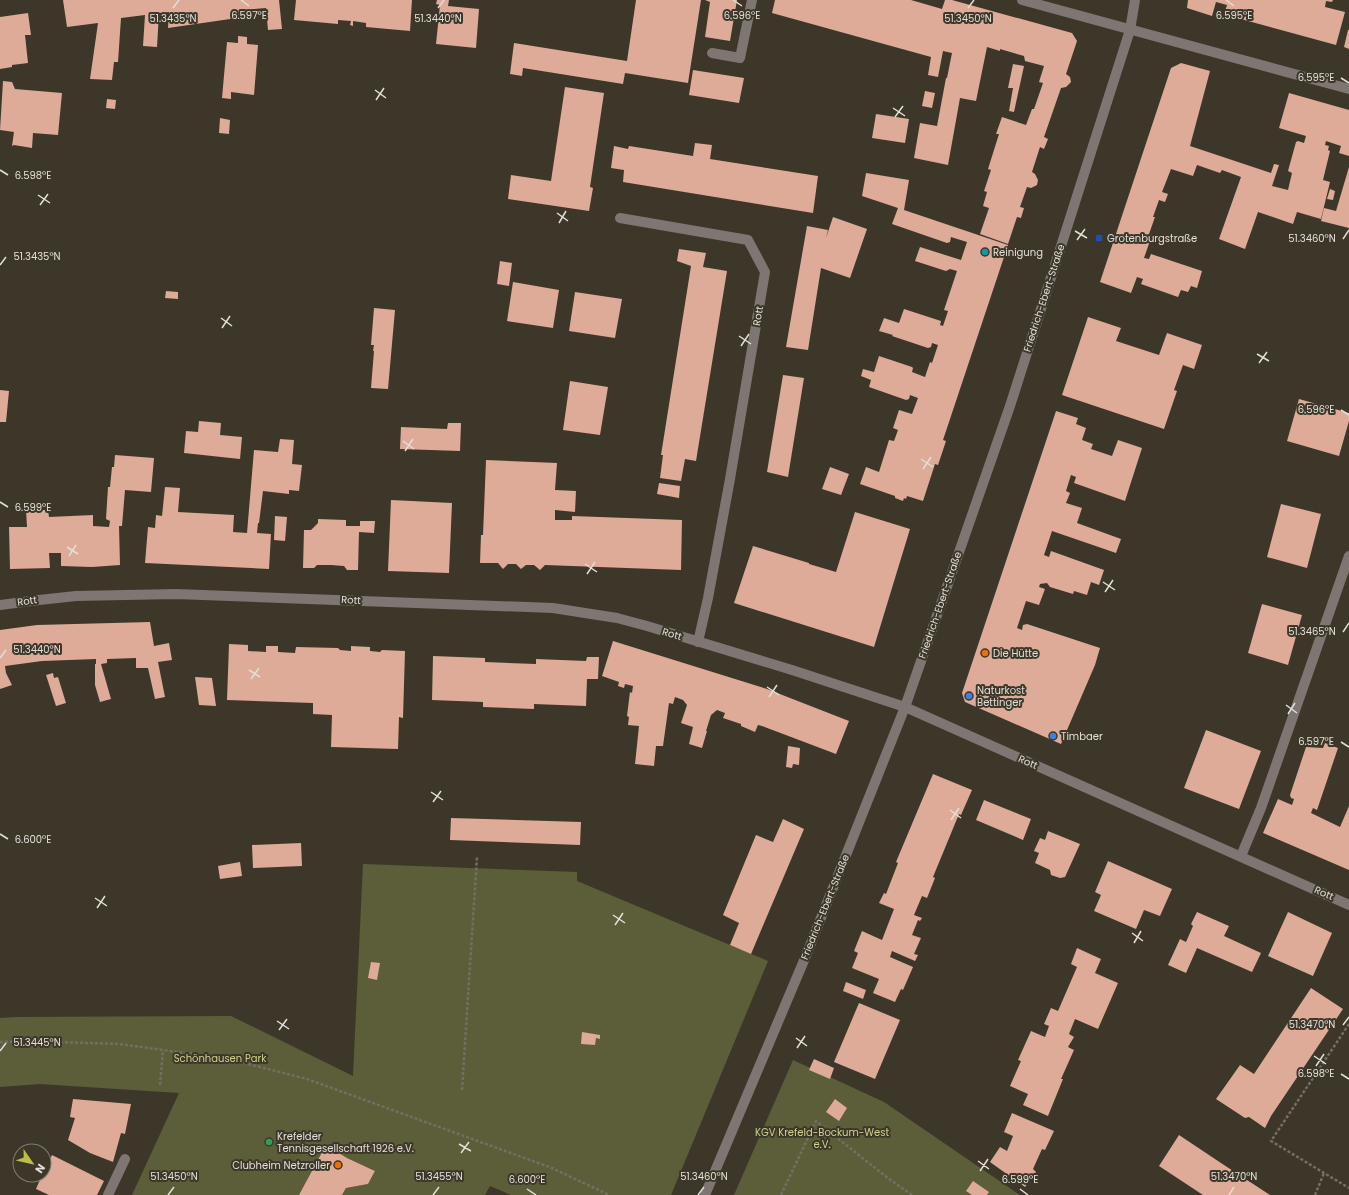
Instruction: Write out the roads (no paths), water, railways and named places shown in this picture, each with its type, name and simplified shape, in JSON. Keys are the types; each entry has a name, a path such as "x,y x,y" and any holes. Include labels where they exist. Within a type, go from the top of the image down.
{"street":[{"path":"712,53 740,58 752,0"},
{"path":"1022,0 1349,89"},
{"name":"Friedrich-Ebert-Straße","path":"705,1195 805,958 905,707 1010,406 1130,30 1135,0"},
{"name":"Rott","path":"620,218 748,240 765,272 730,479 708,598 698,642"},
{"path":"1241,856 1261,808 1349,556"},
{"name":"Rott","path":"0,605 76,596 176,594 553,608 618,618 792,670 905,707 1349,904"},
{"path":"108,1195 125,1159"}],"place":[{"name":"Grotenburgstraße","path":"1099,238"},
{"name":"Reinigung","path":"985,252"},
{"name":"Die Hütte","path":"985,653"},
{"name":"Naturkost Bettinger","path":"969,696"},
{"name":"Timbaer","path":"1053,736"},
{"name":"Krefelder Tennisgesellschaft 1926 e.V.","path":"269,1142"},
{"name":"Clubheim Netzroller","path":"338,1165"}],"park label":[{"name":"Schönhausen Park","path":"220,1058"},
{"name":"KGV Krefeld-Bockum-West e.V.","path":"822,1138"}]}
